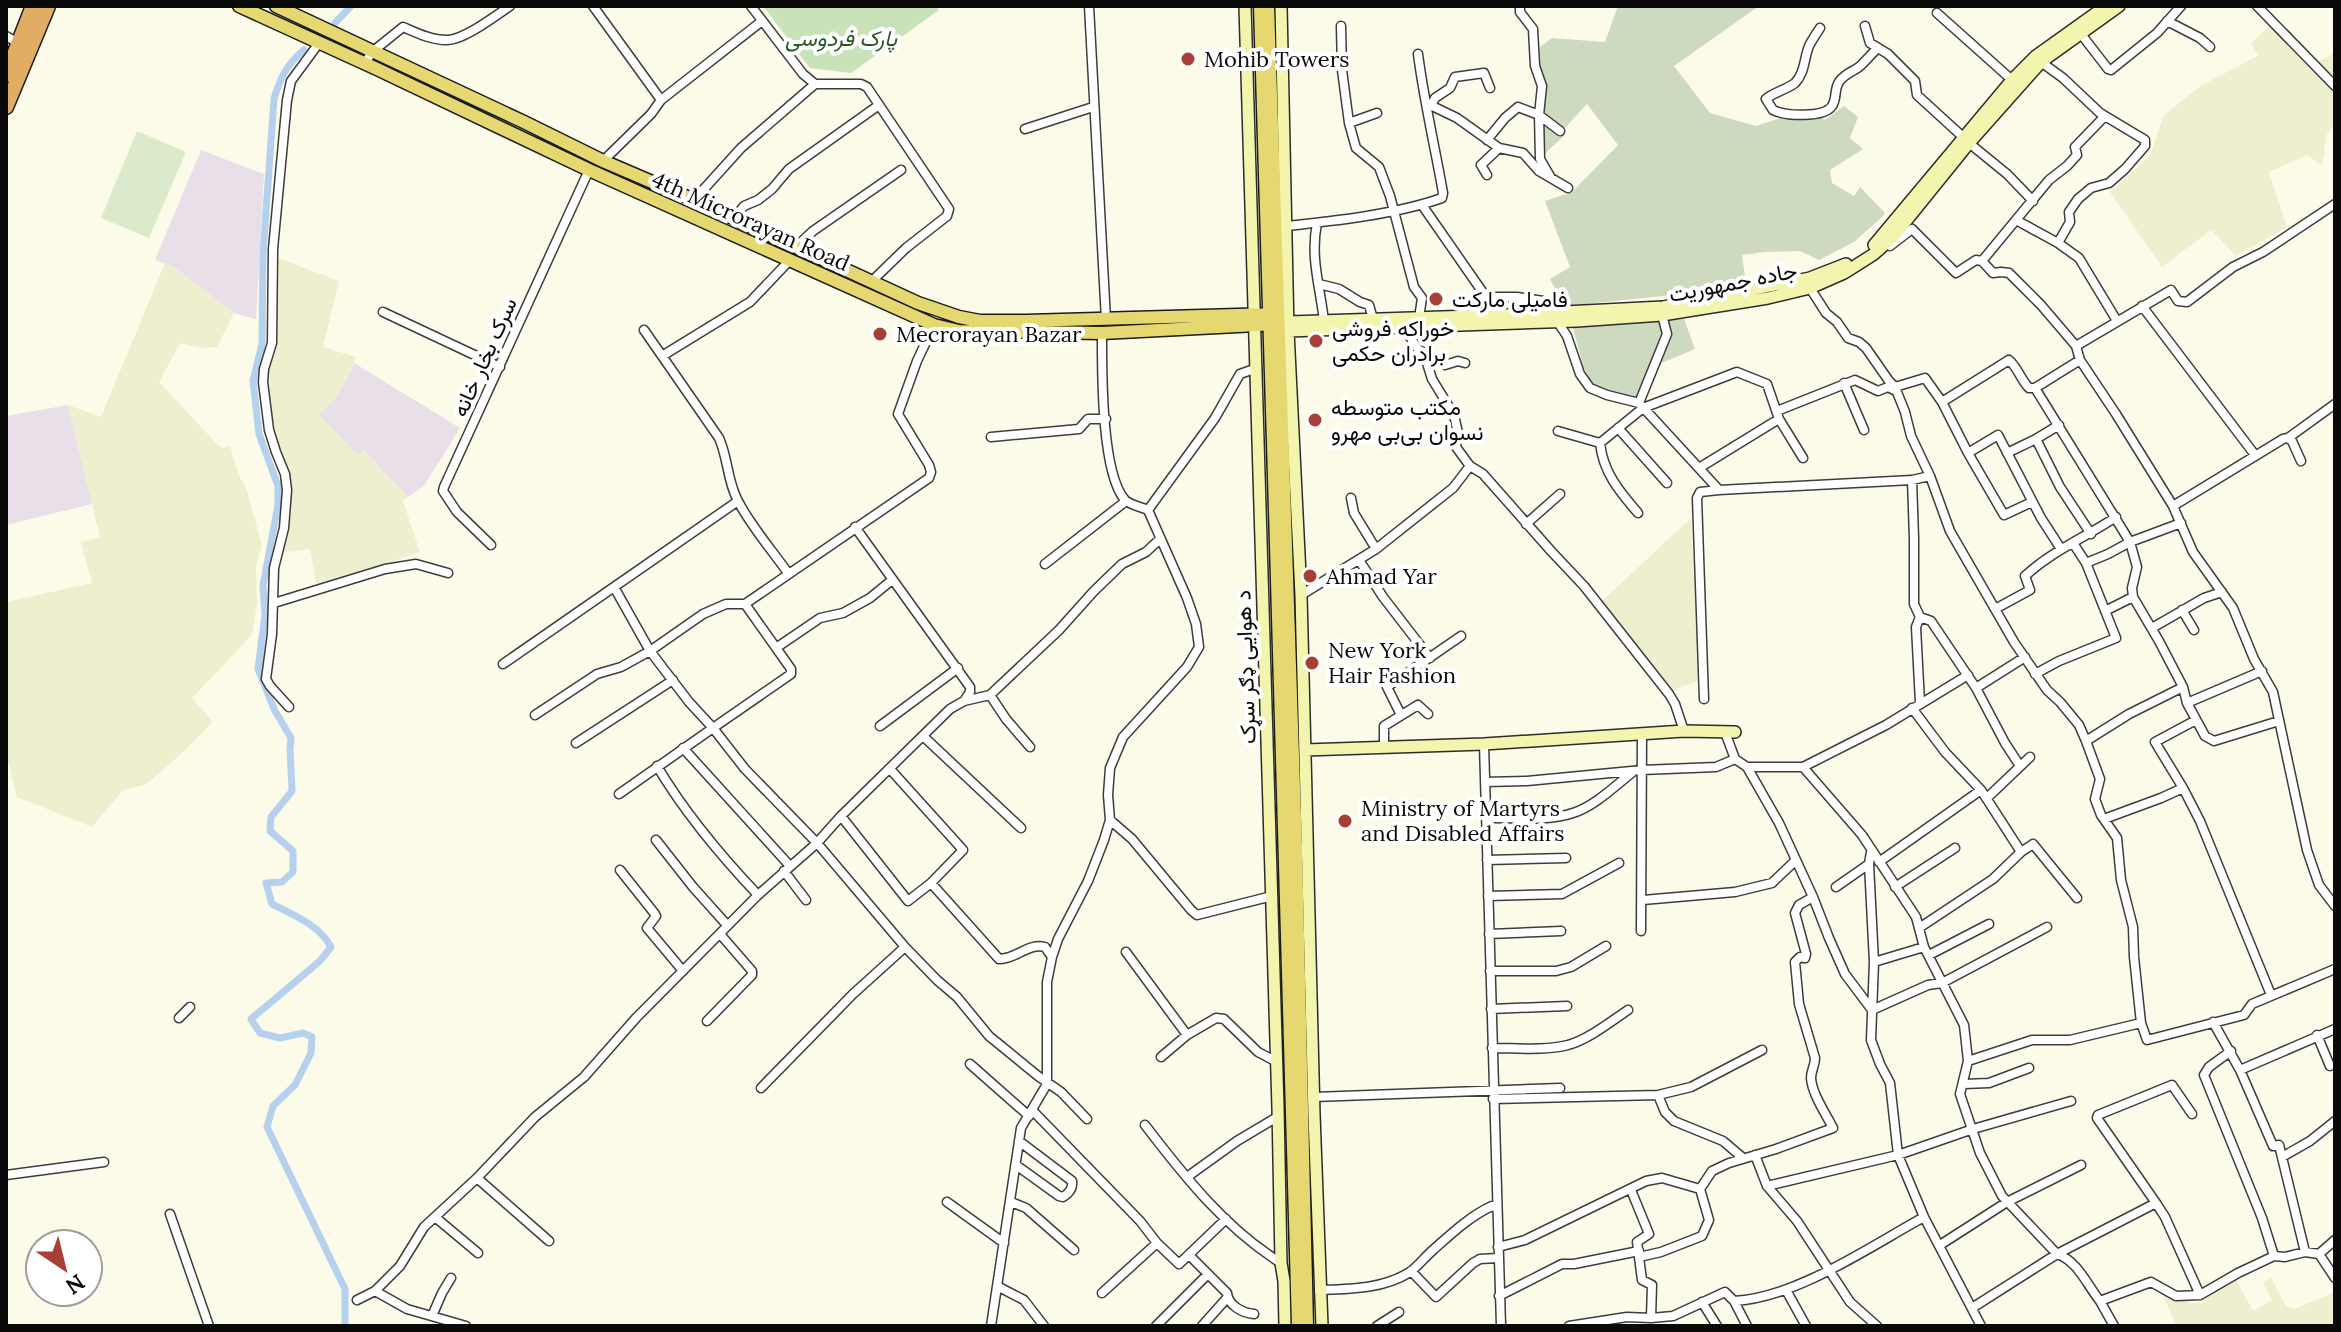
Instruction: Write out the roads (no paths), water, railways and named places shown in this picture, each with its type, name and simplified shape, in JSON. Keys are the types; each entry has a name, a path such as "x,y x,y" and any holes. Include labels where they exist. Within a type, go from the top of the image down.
{"highway":[{"path":"6,75 12,39 33,6"},
{"path":"6,107 48,6"}],"main road":[{"name":"4th Microrayan Road","path":"239,6 319,43 368,58 524,122 871,282 959,317 1026,327 1102,333 1272,321"},
{"name":"4th Microrayan Road","path":"276,6 368,58 589,170 934,325 959,331 1106,320 1272,321"},
{"name":"د هوایی ډګر سړک","path":"1245,6 1272,321 1301,595 1322,1326"},
{"path":"1260,6 1295,832 1307,1326"},
{"path":"1268,6 1272,321 1298,1326"},
{"name":"د هوایی ډګر سړک","path":"1281,6 1287,226 1272,321 1257,368 1285,1326"},
{"name":"جاده جمهوریت","path":"1272,321 1403,326 1662,315 1810,288 1844,273 1874,254 1893,237 2012,80 2036,56 2106,6"},
{"name":"جاده جمهوریت","path":"1272,321 1471,315 1559,317 1663,307 1810,278 1845,264 1871,247 1966,140 2041,62 2119,6"},
{"path":"786,258 792,245"},
{"path":"1305,750 1484,744 1684,731 1730,732"}],"street":[{"path":"368,58 403,27 431,38 451,41 510,6"},
{"path":"593,6 661,100"},
{"path":"751,6 803,74 815,84 864,85 949,209 947,216 906,248 871,282"},
{"path":"1089,6 1106,320"},
{"path":"1520,6 1520,12 1533,29 1535,66 1542,86 1540,159 1551,178"},
{"path":"2081,34 2105,67 2111,70 2157,33 2181,6"},
{"path":"2257,6 2335,86"},
{"path":"1937,13 2012,80"},
{"path":"603,161 661,100 762,21"},
{"path":"2167,21 2200,38 2210,47"},
{"path":"1341,26 1342,70 1349,123 1356,148 1379,167 1414,287 1422,298 1419,318"},
{"path":"1865,26 1870,43 1888,54 1915,81 1917,95 2033,201"},
{"path":"1820,28 1808,47 1800,77 1793,85 1766,99 1773,110 1818,114 1827,111 1835,102 1838,82 1877,49"},
{"path":"289,707 266,679 274,603 274,568 284,528 287,490 285,474 269,430 263,382 272,343 273,249 291,81 319,43"},
{"path":"1287,226 1422,205 1443,196 1418,54"},
{"path":"2041,62 2105,116 2145,140 2145,146 2125,169 2109,183 2091,188 2078,199 2069,212 2070,222 2058,243"},
{"path":"1428,105 1450,88 1455,77 1484,73 1490,88"},
{"path":"694,200 741,148 815,84"},
{"path":"733,219 744,206 772,189 789,169 879,105"},
{"path":"1428,105 1457,118 1499,148 1523,153 1539,171 1568,188"},
{"path":"1025,129 1093,107"},
{"path":"1487,140 1518,107 1539,115 1560,131"},
{"path":"1349,123 1377,113"},
{"path":"1982,261 2049,180 2073,161 2077,155 2075,147 2105,116"},
{"path":"1487,175 1481,165 1499,148"},
{"name":"سرک بخار خانه","path":"491,545 457,512 443,491 589,170"},
{"path":"792,245 901,170"},
{"path":"2076,346 2171,290 2178,301 2187,302 2233,267 2263,252 2335,204"},
{"path":"1422,205 1486,297"},
{"path":"2016,220 2079,258 2117,321"},
{"path":"1317,223 1314,268 1324,321"},
{"path":"1881,248 1893,244 1912,229 1956,273 1976,260 1982,261 1993,273 2009,273 2076,346 2080,360 2173,506 2193,552 2233,608 2254,659 2273,692 2307,850 2319,885 2335,906"},
{"path":"662,356 750,302 786,258"},
{"path":"1319,284 1339,289 1369,305 1373,319"},
{"path":"1810,288 1826,313 1848,338 1866,348 1896,389 1911,436 1950,531 2035,674 2074,718 2086,741 2100,779 2095,799 2101,815 2117,838 2121,880 2133,927 2141,1023 2147,1040 2244,1015 2252,1004 2335,969"},
{"path":"1471,315 1475,304 1486,297 1543,301 1559,317 1580,374 1590,388 1641,405 1719,490"},
{"path":"2142,306 2255,455"},
{"path":"383,312 500,367"},
{"path":"1600,443 1641,405 1667,334 1662,315"},
{"path":"535,715 597,674 621,667 650,651 703,614 726,604 745,604 929,478 929,465 898,414 934,325"},
{"path":"1403,326 1427,363 1432,379 1454,415 1458,433 1456,447 1470,466 1483,474 1584,586 1669,694 1684,731"},
{"path":"644,330 719,438 726,454 726,472 738,501 788,573"},
{"path":"991,1326 1021,1128 1047,1084 1047,982 1052,957 1088,881 1110,820 1110,768 1123,737 1187,667 1199,647 1196,624 1187,598 1148,510 1126,501 1113,477 1103,388 1102,333"},
{"path":"1415,347 1445,365 1458,361 1465,363"},
{"path":"1942,402 2009,360 2018,369 2025,384 2035,388 2080,360"},
{"path":"1148,510 1215,418 1240,374 1257,368"},
{"path":"1641,405 1737,372 1767,384 1778,415 1803,458"},
{"path":"1699,468 1778,415 1844,383 1858,380 1878,391 1888,387 1896,389 1925,378 1942,402 2004,515 2032,502"},
{"path":"1844,383 1864,430"},
{"path":"2035,388 2130,542 2137,567 2133,597 2183,687 2187,703 2205,736 2214,741 2279,721"},
{"path":"2173,506 2334,408"},
{"path":"991,437 1079,429 1088,419 1106,419"},
{"path":"2007,453 2059,425"},
{"path":"1618,428 1667,483"},
{"path":"1558,431 1600,443"},
{"path":"1968,453 1998,435 2032,502 2061,549"},
{"path":"2288,438 2301,461"},
{"path":"2036,439 2060,487 2091,534"},
{"path":"1600,443 1608,474 1638,513"},
{"path":"1301,595 1376,549 1453,488 1470,466"},
{"path":"1704,699 1697,498 1700,492 1912,480 1930,476"},
{"path":"1912,480 1914,604 1920,617 1931,621 1968,675 2020,766"},
{"path":"1526,524 1560,494"},
{"path":"1351,498 1354,513 1376,549"},
{"path":"503,664 738,501"},
{"path":"1045,564 1126,501"},
{"path":"1995,609 2030,590 2025,576 2061,549 2116,517"},
{"path":"2086,563 2181,523"},
{"path":"855,527 970,687 964,701"},
{"path":"357,1300 375,1291 400,1266 414,1242 435,1217 535,1117 584,1077 636,1018 727,925 817,843 950,709 964,701 990,695 1059,630 1122,564 1146,552 1160,539"},
{"path":"2035,674 2116,638 2086,563 2073,543"},
{"path":"1359,560 1430,658"},
{"path":"274,603 385,569 416,564 448,573"},
{"path":"776,648 820,618 843,613 870,598 892,580"},
{"path":"614,587 650,651 745,769 817,843 905,947 957,997 989,1036 1061,1092 1087,1119"},
{"path":"2152,628 2204,598 2222,592"},
{"path":"2105,611 2133,597"},
{"path":"619,794 791,674 791,669 745,604"},
{"path":"2182,610 2194,630"},
{"path":"1920,617 1916,627 1916,706 1945,752 1984,794 2021,852"},
{"path":"1401,715 1387,687 1461,636"},
{"path":"1976,688 2025,657"},
{"path":"880,726 958,668"},
{"path":"2187,703 2262,671"},
{"path":"1747,767 1803,767 1886,725 1968,675"},
{"path":"576,743 673,680"},
{"path":"2086,741 2129,714 2183,687"},
{"path":"990,695 1030,747"},
{"path":"1384,747 1384,726 1418,705 1428,714"},
{"path":"2196,720 2155,742 2183,788 2221,867 2271,995"},
{"path":"1730,732 1735,759 1747,767 1779,823 1845,974 1872,1010"},
{"path":"1641,931 1643,900 1638,770 1642,733"},
{"path":"924,737 1021,828"},
{"path":"1484,744 1501,1326"},
{"path":"683,748 787,869 806,900"},
{"path":"1836,887 1984,794 2030,757"},
{"path":"1485,782 1716,767 1735,759"},
{"path":"657,766 681,804 717,850 758,895"},
{"path":"1803,767 1830,796 1872,851 1874,962 1871,1040 1890,1083 1898,1155 1924,1217 1981,1326"},
{"path":"841,816 908,901 931,883 963,850 890,769"},
{"path":"1486,818 1571,814 1585,808 1638,770"},
{"path":"2104,819 2183,788"},
{"path":"1110,820 1132,839 1197,915 1272,896"},
{"path":"656,840 727,925"},
{"path":"1919,928 1993,879 2033,844 2077,898"},
{"path":"1895,887 1955,848"},
{"path":"1487,860 1566,858"},
{"path":"1643,900 1735,892 1772,883 1796,860"},
{"path":"1488,896 1562,894 1619,863"},
{"path":"1874,863 1909,904 1927,951 1964,1025 1968,1061 1961,1098 1985,1166 2007,1202 2057,1254 2077,1268 2114,1326"},
{"path":"620,870 656,916 647,926 648,930 683,971"},
{"path":"931,883 999,959 1034,945 1045,947 1052,957"},
{"path":"1499,1296 1562,1264 1661,1252 1702,1236 1709,1220 1700,1189 1712,1171 1833,1128 1811,1083 1815,1058 1799,1004 1795,962 1800,957 1805,958 1806,954 1795,913 1799,905 1813,897"},
{"path":"1874,962 1927,951 1989,924"},
{"path":"1872,1010 1928,985 1942,983 2047,927"},
{"path":"1489,934 1561,931"},
{"path":"707,1021 752,975 752,971 720,934"},
{"path":"1490,971 1556,971 1571,967 1606,946"},
{"path":"761,1088 853,994 905,947"},
{"path":"1126,952 1187,1035"},
{"path":"1491,1009 1567,1006"},
{"path":"179,1018 190,1007"},
{"path":"1492,1048 1569,1045 1628,1010"},
{"path":"1161,1057 1187,1035 1216,1018 1224,1019 1258,1052 1277,1062"},
{"path":"2213,1022 2231,1051 2273,1146 2279,1145 2305,1252"},
{"path":"1968,1061 2032,1040 2070,1040 2141,1023"},
{"path":"2240,1070 2335,1029"},
{"path":"2317,1035 2330,1066"},
{"path":"1314,1097 1658,1095 1691,1087 1762,1050"},
{"path":"2231,1051 2209,1067 2204,1075 2262,1218 2274,1256"},
{"path":"970,1064 1030,1113 1179,1264 1226,1219"},
{"path":"1964,1084 1989,1083 2029,1068"},
{"path":"2192,1114 2172,1085 2097,1118 2165,1217 2200,1295"},
{"path":"1493,1094 1560,1088"},
{"path":"1658,1095 1665,1112 1674,1121 1723,1141 1743,1158"},
{"path":"1767,1186 1898,1155 1973,1129 2071,1101"},
{"path":"1187,1177 1279,1116"},
{"path":"2282,1157 2310,1141 2335,1121"},
{"path":"1145,1125 1226,1219 1281,1263"},
{"path":"1016,1165 1059,1196 1068,1194 1073,1185 1072,1181 1019,1141"},
{"path":"1755,1155 1767,1186 1797,1221 1850,1302 1877,1326"},
{"path":"6,1175 104,1162"},
{"path":"1940,1245 2007,1202 2081,1165"},
{"path":"477,1178 549,1241"},
{"path":"1498,1247 1525,1240 1646,1181 1662,1178 1700,1189"},
{"path":"1631,1190 1649,1234 1637,1242 1642,1280 1652,1285 1651,1318"},
{"path":"947,1202 1004,1243"},
{"path":"1011,1202 1026,1208 1074,1250"},
{"path":"1972,1308 2057,1254 2156,1203"},
{"path":"1319,1290 1371,1286 1411,1271 1466,1221 1492,1206 1497,1207"},
{"path":"170,1214 209,1326"},
{"path":"435,1217 478,1253"},
{"path":"1734,1301 1786,1290 1924,1217"},
{"path":"2319,1254 2335,1240"},
{"path":"1102,1293 1157,1243"},
{"path":"2100,1301 2151,1282 2176,1296 2200,1295 2274,1256 2305,1252 2319,1254 2335,1278"},
{"path":"1189,1255 1227,1293 1227,1298 1244,1313 1254,1314"},
{"path":"1411,1271 1436,1297 1473,1263 1480,1259 1498,1258"},
{"path":"1156,1326 1208,1274"},
{"path":"432,1316 451,1278"},
{"path":"997,1286 1024,1300 1044,1326"},
{"path":"1786,1290 1806,1326"},
{"path":"375,1291 407,1309 466,1326"},
{"path":"1569,1326 1627,1317 1673,1316 1726,1292 1747,1326"},
{"path":"1202,1326 1227,1298"},
{"path":"1702,1302 1717,1326"},
{"path":"1377,1326 1399,1312"}],"waterway":[{"path":"335,23 351,6"},
{"path":"304,50 285,72 274,99 263,254 262,344 253,381 259,434 278,486 278,505 263,586 265,615 258,669 274,709 291,738 292,791 271,817 270,831 293,851 293,872 282,882 266,883 272,904 313,927 331,947 320,961 251,1019 260,1033 280,1038 303,1033 312,1037 311,1053 295,1085 273,1106 267,1127 345,1289 345,1326"}],"place":[{"name":"Mohib Towers","path":"1188,59"},
{"name":"فامیلی مارکت","path":"1436,299"},
{"name":"Mecrorayan Bazar","path":"880,334"},
{"name":"خوراکه فروشی برادران حکمی","path":"1316,341"},
{"name":"مکتب متوسطه نسوان بی‌بی مهرو","path":"1315,420"},
{"name":"Ahmad Yar","path":"1310,576"},
{"name":"New York Hair Fashion","path":"1312,663"},
{"name":"Ministry of Martyrs and Disabled Affairs","path":"1345,821"}],"park label":[{"name":"پارک فردوسی","path":"841,38"}]}
